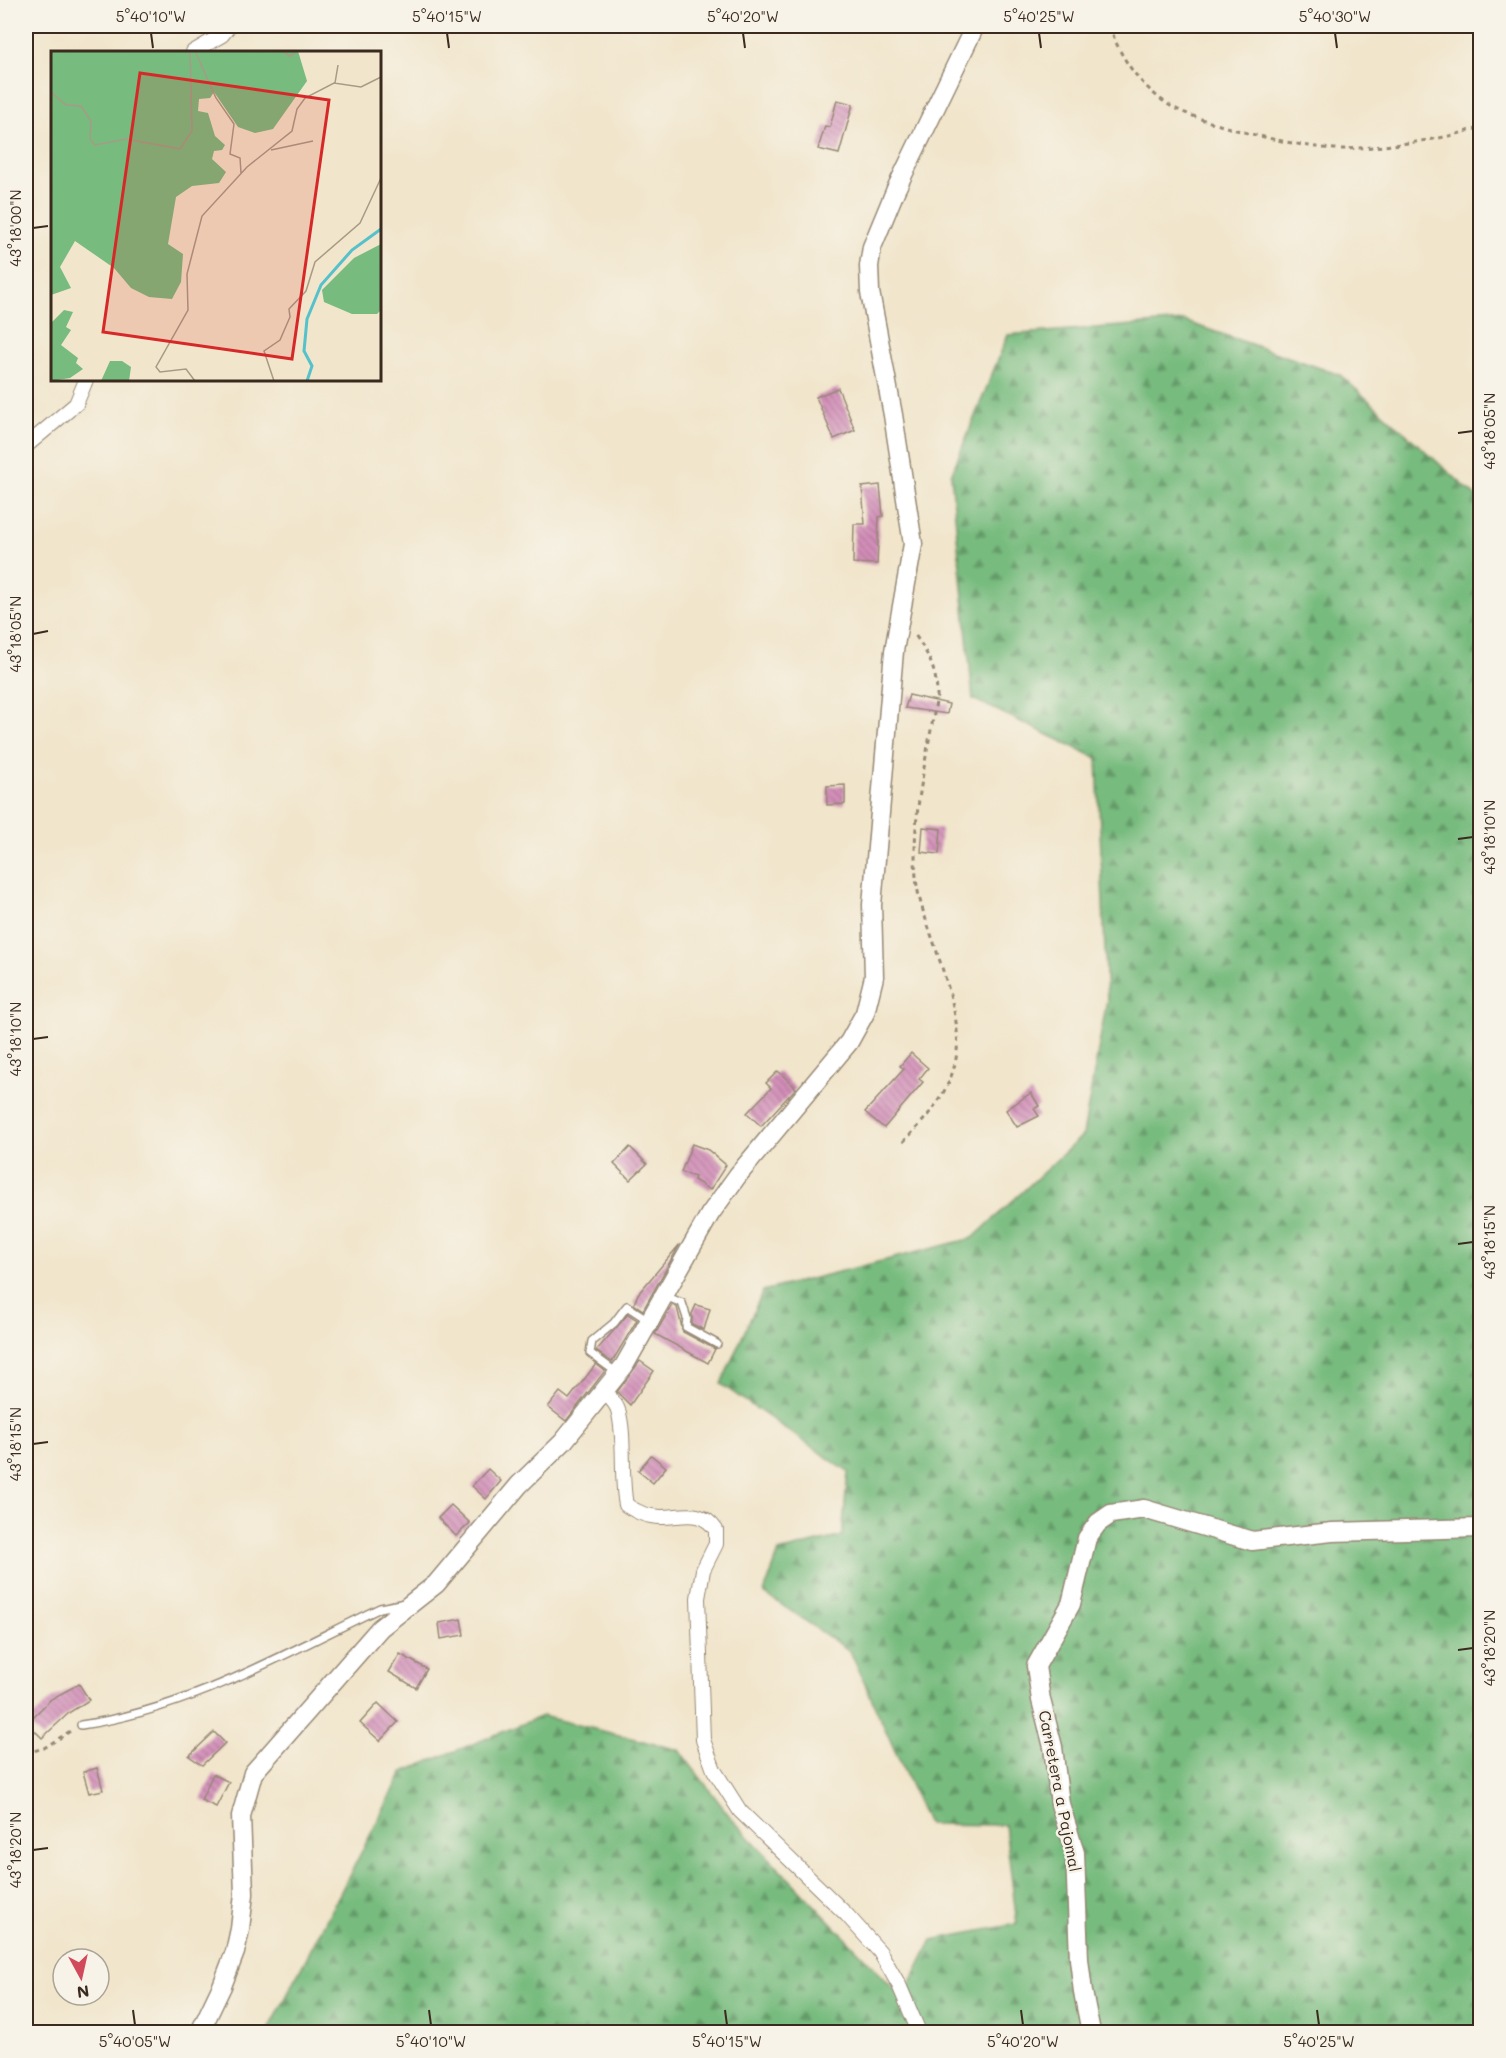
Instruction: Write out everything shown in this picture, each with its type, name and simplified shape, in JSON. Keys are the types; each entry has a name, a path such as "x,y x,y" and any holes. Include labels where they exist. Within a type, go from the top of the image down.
{"street":[{"path":"195,51 222,35 229,26"},
{"path":"200,2032 222,1986 235,1952 240,1929 244,1894 241,1816 244,1796 253,1773 380,1628 436,1584 519,1485 563,1442 618,1374 710,1214 738,1175 849,1042 868,1005 874,977 872,905 879,819 899,618 912,559 913,530 870,292 869,266 872,247 896,189 975,26"},
{"path":"26,446 76,404 86,381"},
{"path":"604,1391 617,1408 621,1426 622,1484 626,1505 639,1514 660,1517 690,1514 703,1517 716,1530 716,1544 703,1570 698,1598 703,1740 714,1770 740,1811 847,1916 880,1952 899,1985 919,2032"},
{"name":"Carretera a Pajomal","path":"1091,2032 1079,1959 1076,1853 1060,1804 1053,1747 1036,1666 1071,1604 1087,1538 1098,1522 1111,1514 1144,1509 1252,1541 1332,1532 1480,1527"}],"lane":[{"path":"663,1295 682,1303 687,1318 686,1327 717,1344"},
{"path":"618,1374 590,1353 592,1341 614,1323 627,1306 648,1320"},
{"path":"81,1725 134,1715 178,1700 242,1674 380,1608 415,1602"}],"path":[{"path":"1110,26 1118,47 1129,65 1147,87 1169,105 1186,113 1259,135 1302,146 1343,150 1449,136 1480,129"},
{"path":"899,618 924,648 937,677 938,696 918,815 915,854 918,888 952,998 957,1024 957,1052 952,1077 940,1101 903,1142"},
{"path":"26,1753 44,1748 81,1725"}],"green space":[{"path":"1184,321 1340,375 1480,500 1480,2032 268,2032 403,1772 542,1716 679,1750 731,1818 903,1998 932,1940 1017,1924 1005,1825 928,1824 850,1651 764,1593 779,1552 842,1536 848,1472 721,1384 763,1291 973,1238 1083,1135 1107,1000 1097,758 973,699 951,475 1008,335"}],"building":[{"path":"837,100 853,104 839,154 818,149 825,126 830,127"},
{"path":"838,388 855,430 834,439 816,397"},
{"path":"880,485 883,516 879,517 877,564 853,563 854,524 865,524 862,487"},
{"path":"909,695 949,704 947,714 905,708"},
{"path":"845,785 845,804 827,805 827,786"},
{"path":"923,827 941,829 939,854 921,852"},
{"path":"911,1053 928,1068 919,1079 923,1082 884,1128 865,1112 904,1069 900,1066"},
{"path":"778,1071 796,1088 761,1126 747,1113 771,1088 766,1083"},
{"path":"1031,1093 1039,1106 1034,1109 1039,1116 1017,1127 1006,1110"},
{"path":"692,1144 708,1150 726,1165 710,1190 694,1180 695,1177 681,1172"},
{"path":"630,1147 647,1164 630,1180 614,1164"},
{"path":"680,1244 643,1310 634,1304 638,1294"},
{"path":"672,1305 677,1307 683,1332 715,1349 708,1363 655,1334"},
{"path":"696,1305 710,1309 704,1330 692,1324 692,1314"},
{"path":"628,1314 637,1320 612,1362 596,1351"},
{"path":"640,1361 654,1371 630,1405 617,1392"},
{"path":"596,1364 605,1371 566,1421 548,1407 560,1392 569,1399"},
{"path":"651,1455 666,1467 653,1483 638,1471"},
{"path":"488,1469 501,1481 486,1499 472,1486"},
{"path":"451,1505 470,1523 456,1536 438,1518"},
{"path":"461,1619 464,1635 441,1639 439,1623"},
{"path":"400,1654 427,1669 416,1688 389,1672"},
{"path":"79,1684 89,1700 70,1712 42,1738 27,1723 51,1699"},
{"path":"378,1703 398,1722 380,1741 360,1723"},
{"path":"214,1732 225,1743 202,1765 189,1756"},
{"path":"97,1768 103,1790 89,1793 83,1772"},
{"path":"213,1774 229,1782 216,1807 201,1800"}]}
